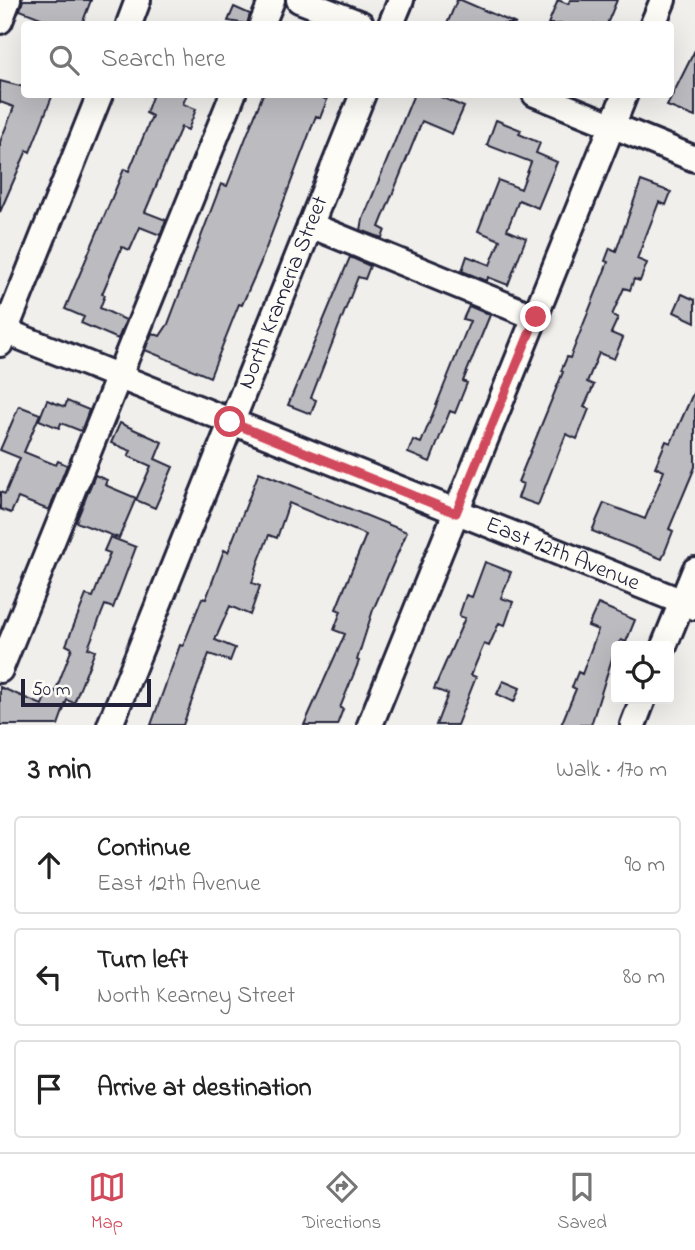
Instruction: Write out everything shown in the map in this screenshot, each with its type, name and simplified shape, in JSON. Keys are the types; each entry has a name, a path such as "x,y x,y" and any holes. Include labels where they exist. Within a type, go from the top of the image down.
{"street":[{"path":"0,21 8,0"},
{"path":"130,21 138,0"},
{"path":"263,21 272,0"},
{"path":"299,0 353,21"},
{"path":"392,21 401,0"},
{"path":"654,21 663,0"},
{"path":"2,335 98,98"},
{"path":"0,670 231,98"},
{"name":"North Krameria Street","path":"110,725 361,98"},
{"path":"545,98 695,159"},
{"path":"369,725 623,98"},
{"path":"310,225 536,317"},
{"name":"East 12th Avenue","path":"2,335 118,377 688,604"},
{"path":"667,641 688,604 695,570"},
{"path":"633,725 641,704"}],"building":[{"path":"23,0 91,0 83,21 48,21 20,10"},
{"path":"457,0 461,0 509,21 448,21"},
{"path":"558,0 568,4 570,0 617,0 608,21 549,21"},
{"path":"234,7 250,14 248,21 228,21"},
{"path":"695,50 695,117 667,106 671,98 674,98 674,92"},
{"path":"0,81 21,86 21,98 51,98 30,152 27,150 0,212 0,142 14,107 0,102"},
{"path":"152,98 185,98 183,104 196,109 188,130 181,127 145,212 166,220 160,235 140,227 130,250 122,247 102,294 105,295 100,308 126,320 118,339 81,323 84,317 65,309 124,169 129,171 152,116 146,113"},
{"path":"261,98 327,100 320,118 316,116 260,264 242,305 239,304 210,377 145,350 152,333 160,336 168,324 221,184 227,186"},
{"path":"412,98 443,98 464,107 452,134 422,121 379,227 385,230 382,238 361,230 363,219"},
{"path":"496,120 521,130 519,134 540,143 536,153 557,162 538,208 519,200 507,230 526,238 508,285 488,277 487,281 462,271 467,256 490,265 500,240 478,231 498,180 521,189 531,162 487,145"},
{"path":"641,181 671,192 666,205 659,202 637,259 647,263 640,281 634,279 630,290 624,288 612,315 618,318 611,333 623,338 614,359 599,353 587,382 594,385 584,407 589,409 577,439 566,434 538,505 518,498 523,484 518,482 563,372 561,371 567,357 570,358 608,262 605,261 610,248 616,251"},
{"path":"350,257 370,266 365,279 358,277 311,398 316,400 311,414 288,405"},
{"path":"682,294 695,300 695,322 674,312"},
{"path":"469,306 490,315 463,381 467,383 455,413 450,411 430,462 408,453 413,440 421,443 470,321 463,319"},
{"path":"695,389 695,467 669,529 673,531 662,559 592,531 604,503 645,519 664,471 655,467 666,441 671,443"},
{"path":"47,400 65,407 67,401 89,410 81,431 61,423 59,428 39,420"},
{"path":"19,406 40,414 24,452 56,465 58,461 67,465 49,510 18,498 11,513 0,509 0,492 5,494 20,458 0,450"},
{"path":"120,423 162,442 155,459 173,467 155,508 136,500 151,466 128,456 131,451 111,443"},
{"path":"259,472 407,532 373,610 357,660 359,661 340,708 343,709 337,725 304,725 345,634 334,630 341,611 336,609 366,535 289,503 277,538 269,535 258,563 252,583 260,586 250,615 230,606 215,640 235,648 230,661 209,654 183,725 151,725 180,645 183,646 202,598 206,599 224,550 228,552"},
{"path":"95,475 107,480 105,485 136,498 119,538 76,522"},
{"path":"110,537 136,547 113,608 105,605 88,648 95,651 74,703 67,700 58,725 0,725 0,687 42,705 48,689 55,692 72,648 66,645 86,595 93,597 110,553 104,551"},
{"path":"485,562 511,572 501,598 513,602 505,625 499,623 489,646 484,644 471,675 476,677 457,725 436,725 448,694 434,689 465,618 459,616 466,595 472,597"},
{"path":"598,604 635,620 626,641 611,641 611,662 591,725 561,725 576,689 572,687 578,672 582,674 598,630 588,626"},
{"path":"503,681 520,688 514,702 497,694"}],"route":[{"path":"230,422 456,513 536,317"}]}
